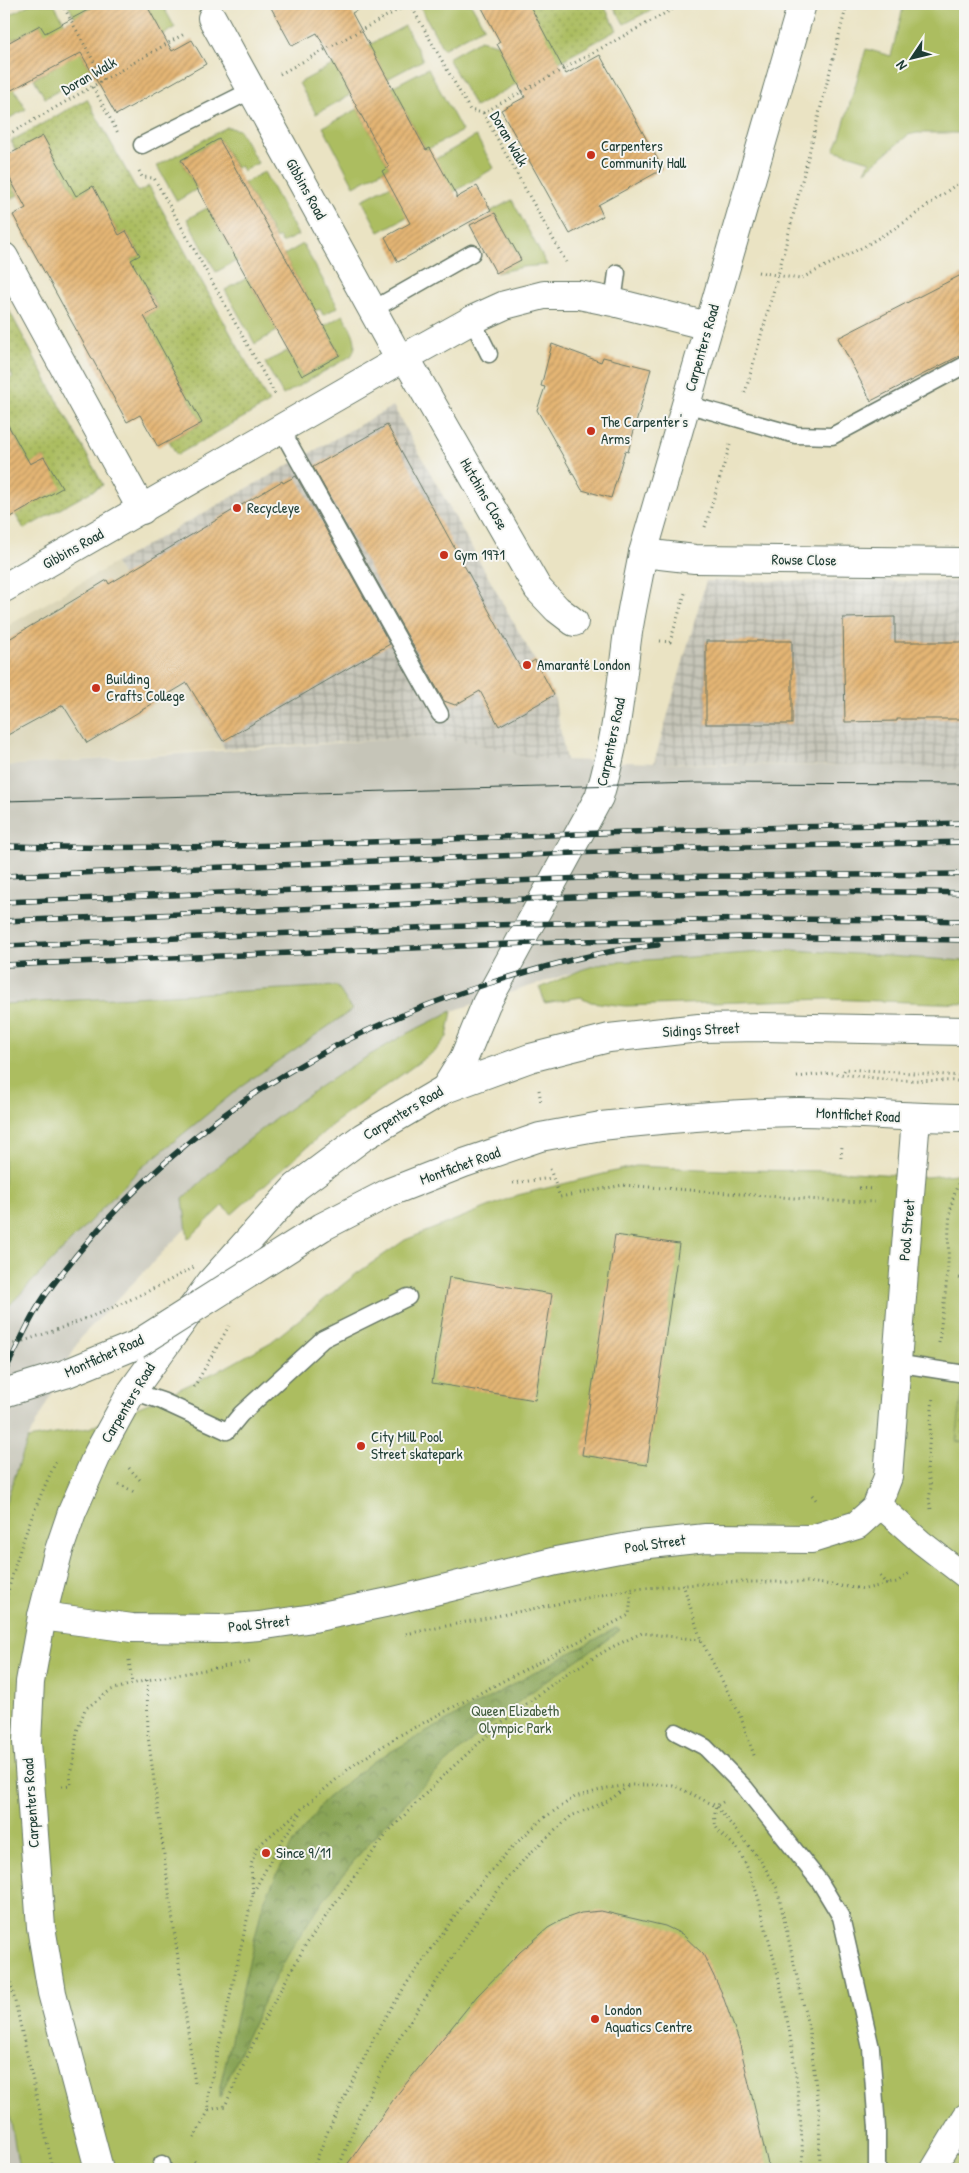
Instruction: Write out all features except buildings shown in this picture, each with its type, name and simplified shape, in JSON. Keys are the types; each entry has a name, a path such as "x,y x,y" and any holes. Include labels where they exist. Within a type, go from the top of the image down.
{"street":[{"name":"Carpenters Road","path":"100,2169 52,1993 41,1927 27,1742 30,1682 42,1616 58,1553 72,1512 98,1453 132,1391 211,1282 296,1187 363,1137 445,1090 464,1058 486,1004 599,797 610,761 621,698 627,637 643,553 802,4"},
{"name":"Gibbins Road","path":"212,18 372,310 402,358"},
{"path":"4,257 142,510"},
{"name":"Gibbins Road","path":"4,588 142,510 402,358 505,304 544,295 579,295 708,326"},
{"name":"Hutchins Close","path":"402,358 538,588 557,609 574,622"},
{"name":"Rowse Close","path":"643,553 695,559 965,562"},
{"name":"Sidings Street","path":"445,1090 530,1058 609,1038 641,1033 700,1028 763,1027 965,1031"},
{"name":"Montfichet Road","path":"4,1393 66,1374 136,1344 322,1227 390,1192 464,1163 540,1137 601,1126 713,1115 799,1112 916,1118 965,1118"},
{"name":"Pool Street","path":"42,1616 132,1628 221,1629 259,1626 313,1618 394,1602 556,1561 640,1544 706,1538 812,1538 857,1524 876,1508 888,1477 916,1118"},
{"path":"878,1504 921,1542 965,1576"},
{"path":"933,2169 965,2116"}],"lane":[{"path":"142,146 252,90"},
{"path":"372,310 472,252"},
{"path":"613,302 617,273"},
{"path":"472,320 489,354"},
{"path":"686,404 796,435 832,436 965,364"},
{"path":"281,429 440,714"},
{"path":"132,1391 184,1410 227,1431 241,1414 323,1339 408,1297"},
{"path":"896,1363 965,1374"},
{"path":"676,1732 705,1747 744,1788 820,1882 841,1916 871,2048 877,2128 876,2169"}],"path":[{"path":"4,10 16,4"},
{"path":"62,4 104,80"},
{"path":"252,90 409,4"},
{"name":"Doran Walk","path":"409,4 470,110 483,113 566,262 579,295"},
{"path":"483,113 682,4"},
{"path":"670,642 738,420 778,275 847,4"},
{"name":"Doran Walk","path":"4,137 212,18"},
{"path":"92,87 119,136"},
{"path":"138,168 142,177 154,178 275,394"},
{"path":"726,266 800,279 865,246 905,222 965,178"},
{"path":"844,1071 845,1069 899,1071 910,1074 964,1078"},
{"path":"823,1073 854,1074 868,1078 892,1080 964,1078"},
{"path":"841,1158 842,1141"},
{"path":"931,1487 926,1471 947,1277 950,1205 955,1189 965,1172"},
{"path":"505,1184 552,1178"},
{"path":"560,1197 623,1185 874,1202"},
{"path":"859,1188 874,1189"},
{"path":"959,1278 965,1279"},
{"path":"184,1410 199,1376 230,1324"},
{"path":"4,1609 36,1502 60,1453"},
{"path":"129,1462 128,1469 140,1480"},
{"path":"119,1484 136,1493"},
{"path":"812,1495 817,1501"},
{"path":"401,1635 632,1589 727,1582 808,1582 865,1589 897,1582 918,1568"},
{"path":"880,1576 887,1585"},
{"path":"684,1584 701,1640 740,1714 756,1762 744,1788 716,1806 713,1820 718,1831 739,1852 756,1888 779,1975 788,2020 799,2104 803,2169"},
{"path":"253,1893 251,1865 257,1847 304,1809 352,1766 400,1735 629,1615 632,1589"},
{"path":"209,2110 225,2106 264,2020 300,1954 350,1882 390,1830 444,1775 500,1724 563,1676 612,1647 642,1634 701,1640"},
{"path":"129,1660 132,1684"},
{"path":"57,1786 70,1785 70,1772 74,1760 77,1731 85,1710 111,1690 146,1680 254,1661"},
{"path":"146,1680 148,1736 194,2084"},
{"path":"338,2169 363,2106 399,2038 490,1899 526,1857 571,1816 608,1801 631,1785"},
{"path":"313,2169 327,2133 378,2030 407,1983 468,1898 509,1850 541,1820 575,1797 608,1788 631,1785 673,1785 716,1806 761,1861 776,1888 809,2030 819,2111 820,2169"},
{"path":"194,2138 209,2110 208,2095 253,1893 279,1845 304,1809"},
{"path":"4,1953 53,2169"},
{"path":"194,2161 203,2169"}],"shaded area":[{"path":"393,406 554,695 566,761 531,759 477,744 423,737 225,749 115,563"},
{"name":"Building Crafts College","path":"115,563 225,749 4,766 4,628"},
{"path":"706,581 965,581 965,770 880,766 654,763"},
{"path":"423,737 477,744 531,759 721,765 880,766 965,770 965,961 792,950 603,963 452,1011 383,1047 329,1080 183,1199 187,1227 80,1338 28,1439 4,1507 4,766"},
{"path":"4,2080 11,2113 19,2169 4,2169"}],"green space":[{"path":"30,4 54,4 92,73 45,98 34,79 61,63 40,25 12,40 10,37 4,39 4,18"},
{"path":"67,4 94,4 95,6 75,17"},
{"path":"146,4 162,4 175,28 102,68 159,29"},
{"path":"430,4 471,4 484,27 443,49 421,8"},
{"path":"520,4 603,4 617,30 552,66"},
{"path":"612,4 662,4 624,24"},
{"path":"904,4 964,4 964,133 917,133 908,135 865,171 870,161 834,150 840,137 866,49 891,56"},
{"path":"405,26 423,60 387,79 369,45"},
{"path":"480,40 497,44 518,83 475,107 448,58"},
{"path":"334,64 350,95 316,114 299,83"},
{"path":"428,68 462,131 426,150 392,87"},
{"path":"14,88 26,109 4,121 4,94"},
{"path":"87,99 138,192 149,186 269,403 177,455 169,441 202,423 144,317 158,308 147,288 132,296 116,268 140,255 126,231 119,235 93,187 76,196 43,136 16,151 11,141"},
{"path":"358,109 389,167 354,186 323,127"},
{"path":"227,127 239,130 258,163 243,171 240,166 236,168 219,139 181,160 197,189 177,201 157,166"},
{"path":"476,136 494,168 450,194 432,161"},
{"path":"4,168 18,195 5,202 4,199"},
{"path":"264,172 298,235 282,243 279,237 276,239 244,183"},
{"path":"397,182 414,213 379,232 362,200"},
{"path":"512,200 547,265 522,267 496,273 521,259 495,213 492,214 491,211"},
{"path":"207,208 238,260 216,272 187,219"},
{"path":"303,244 338,307 323,315 320,309 315,311 284,255"},
{"path":"247,278 277,331 255,344 225,290"},
{"path":"4,301 103,485 24,529 15,514 61,488 44,457 30,464 4,418 4,382 13,377 4,361"},
{"path":"343,315 355,340 354,351 351,356 283,395 265,363 287,351 302,376 340,355 324,326"},
{"path":"792,950 965,961 965,1004 826,999 626,1006 591,1002 581,997 545,1003 540,988 581,970 603,963"},
{"path":"337,986 352,1010 243,1085 140,1169 4,1311 4,1004"},
{"path":"452,1011 447,1037 436,1050 333,1124 232,1214 223,1206 188,1239 183,1199 229,1156 278,1117 355,1064 399,1038"},
{"name":"Queen Elizabeth Olympic Park","path":"636,1166 723,1170 838,1171 926,1177 965,1173 965,2169 19,2169 4,2080 4,1507 28,1439 89,1428 165,1396 228,1366 271,1342 356,1274 405,1240 518,1195"},
{"path":"965,1309 965,1343 960,1336"},
{"path":"963,1386 965,1387 965,1443 956,1441"},
{"path":"616,1628 620,1630 539,1686 474,1738 418,1790 366,1846 319,1907 298,1938 256,2016 220,2097 220,2086 263,1903 291,1846 326,1799 372,1762"}],"tram line":[{"path":"4,801 697,783 965,784"}],"railway":[{"path":"4,846 277,845 654,831 965,823"},
{"path":"4,876 698,848 965,842"},
{"path":"4,902 608,877 965,874"},
{"path":"4,921 678,894 749,892 965,893"},
{"path":"4,946 484,925 724,920 845,919 965,921"},
{"path":"4,965 581,941 745,937 965,940"},
{"path":"4,1373 42,1299 93,1235 140,1186 190,1141 243,1101 299,1066 358,1035 421,1008 487,984 550,966 593,955 658,945"}],"place":[{"name":"Carpenters Community Hall","path":"591,155"},
{"name":"The Carpenter's Arms","path":"591,431"},
{"name":"Recycleye","path":"237,508"},
{"name":"Gym 1971","path":"444,555"},
{"name":"Amaranté London","path":"527,665"},
{"name":"Building Crafts College","path":"96,688"},
{"name":"City Mill Pool Street skatepark","path":"361,1446"},
{"name":"Since 9/11","path":"266,1853"},
{"name":"London Aquatics Centre","path":"595,2019"}]}
